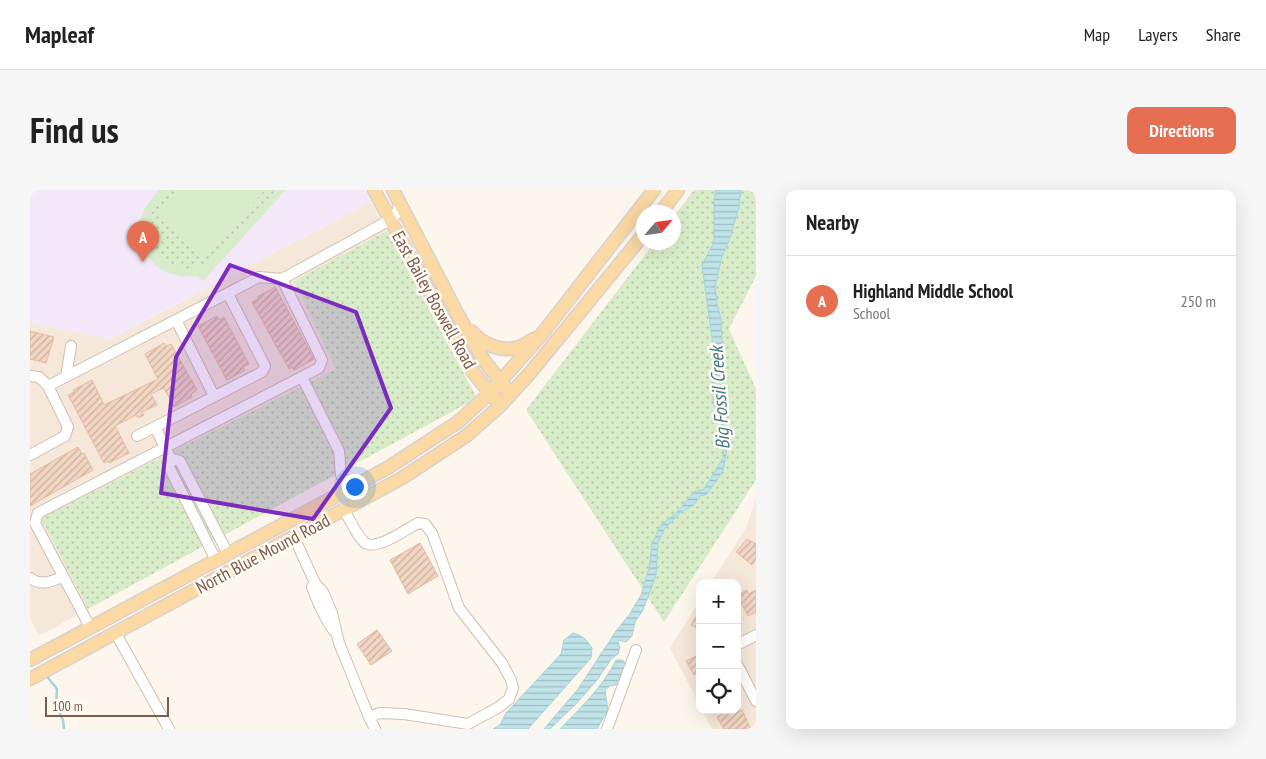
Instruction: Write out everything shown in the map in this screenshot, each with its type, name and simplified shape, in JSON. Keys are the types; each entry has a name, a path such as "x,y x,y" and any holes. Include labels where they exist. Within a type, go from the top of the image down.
{"main road":[{"name":"East Bailey Boswell Road","path":"374,190 473,372 500,406"},
{"name":"East Bailey Boswell Road","path":"393,190 458,315 485,362 511,394"},
{"name":"North Blue Mound Road","path":"30,660 389,467 458,422 490,393 542,334 654,190"},
{"path":"666,205 678,190"},
{"name":"North Blue Mound Road","path":"30,679 402,478 466,436 500,406 530,373 636,244"},
{"name":"North Blue Mound Road","path":"458,315 478,338 497,348 519,347 542,334"},
{"path":"154,612 167,597 225,565 230,559 222,557"}],"street":[{"path":"48,386 259,277 282,279 390,220 396,214 400,204"},
{"path":"90,628 35,523 38,513 319,368 322,360 282,279"},
{"path":"137,436 262,372 265,366 228,294"},
{"path":"176,320 214,396"},
{"path":"66,377 71,346"},
{"path":"30,376 39,377 48,386 68,427 65,436 30,454"},
{"path":"302,377 340,451 341,475 349,489"},
{"path":"154,427 172,459 180,461 222,557"},
{"path":"344,510 365,543 372,546 381,544 418,523 425,524 432,533 459,608 502,663 513,688 509,699 468,724 404,714 380,713 369,717"},
{"path":"294,537 315,583 312,587 317,601 327,622 336,634 375,729"},
{"path":"30,578 39,583 47,583 62,576"},
{"path":"116,632 169,729"},
{"path":"741,643 756,635"},
{"path":"607,729 636,650"},
{"path":"740,669 756,701"}],"highlighted area":[{"path":"230,265 356,312 391,408 313,519 161,493 176,357"}],"shaded area":[{"path":"30,190 365,190 371,202 109,339 30,322"},
{"path":"371,202 387,231 294,281 337,369 41,518 88,609 39,636 30,618 30,322 110,339"},
{"path":"756,499 756,729 712,729 704,714 741,714 741,579 714,579 746,528"},
{"path":"696,606 696,698 670,648"}],"green space":[{"path":"159,190 170,190 156,205 150,215 147,229 148,241 154,252 162,260 173,266 185,268 198,267 210,261 276,190 286,190 203,281 197,276 172,274 161,269 145,253 140,242 141,216"},
{"path":"170,190 276,190 210,261 198,267 185,268 173,266 162,260 154,252 148,241 147,229 150,215 156,205"},
{"path":"182,190 265,190 203,258 158,216"},
{"path":"694,190 756,190 756,276 729,329 756,389 756,480 664,622 526,410 649,250 681,250 681,207"},
{"path":"387,231 477,398 88,609 41,518 336,369 294,281"}],"water":[{"name":"Big Fossil Creek","path":"716,190 741,190 739,207 729,241 722,256 715,287 721,319 722,340 718,392 727,432 727,448 723,471 707,494 700,496 694,505 681,512 664,529 658,543 656,575 643,610 635,622 632,636 626,642 619,640 618,654 612,658 597,680 550,729 544,729 578,689 641,595 649,568 652,544 660,526 678,511 694,492 704,489 723,458 722,425 717,416 713,400 715,360 702,265 714,242 714,200"},
{"path":"573,633 582,637 590,645 592,648 591,658 528,729 493,729 500,725 506,713 561,654 564,640"},
{"path":"616,660 623,660 626,665 616,685 610,686 605,690 608,710 597,729 560,729 598,688"}],"building":[{"path":"275,287 314,359 294,370 292,367 289,369 252,302"},
{"path":"217,316 219,320 224,317 249,364 243,367 245,370 227,380 198,326"},
{"path":"30,331 54,337 46,363 30,359"},
{"path":"164,343 166,346 171,344 197,390 191,394 192,397 174,407 164,388 151,394 157,405 142,412 144,415 138,418 136,415 115,426 129,453 109,463 108,461 104,463 68,395 74,392 73,390 92,380 104,405 158,379 145,354"},
{"path":"78,447 82,454 84,453 93,470 30,506 30,474"},
{"path":"747,539 756,544 756,560 752,565 736,552"},
{"path":"420,543 438,576 408,594 390,560"},
{"path":"747,590 748,594 756,590 756,612 748,616 741,603 741,593"},
{"path":"696,617 696,628 691,625"},
{"path":"377,630 392,651 371,665 357,644"},
{"path":"696,656 696,674 694,675 686,661"},
{"path":"742,710 751,729 724,729 717,717 722,714 741,714"}],"waterway":[{"path":"45,674 57,689 56,706 63,720 64,729"}],"place":[{"name":"Highland Middle School","path":"143,262"}]}
